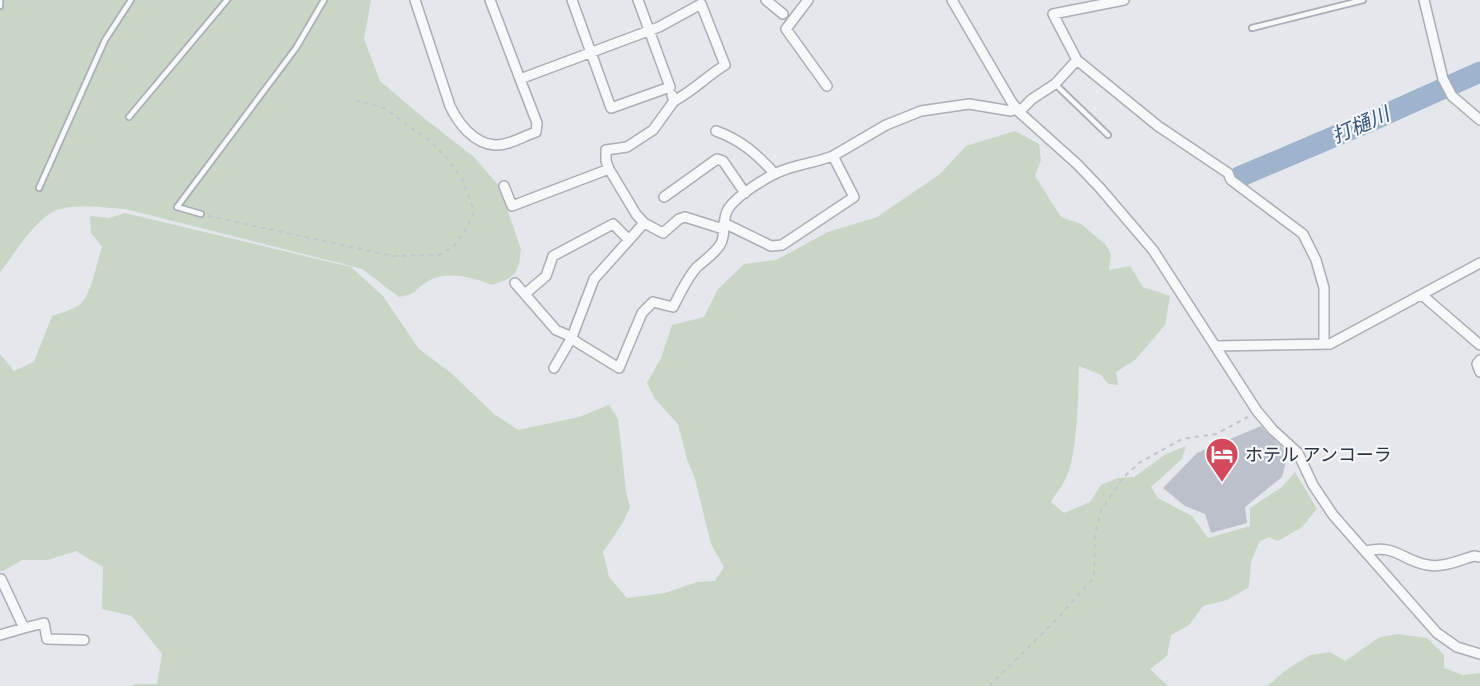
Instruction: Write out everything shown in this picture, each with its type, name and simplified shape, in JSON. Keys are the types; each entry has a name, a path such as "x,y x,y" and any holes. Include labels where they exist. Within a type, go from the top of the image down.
{"street":[{"path":"415,0 450,106 457,120 468,132 484,142 495,145 536,132 537,123 490,0"},
{"path":"572,0 612,108 670,87"},
{"path":"638,0 674,101"},
{"path":"766,0 783,14"},
{"path":"808,0 786,29 826,86"},
{"path":"952,0 1018,110 1077,164 1153,250 1257,411 1273,430 1298,453 1312,485 1333,515 1437,633 1457,647 1480,654"},
{"path":"1124,0 1053,14 1077,60 1158,126 1228,173 1231,180 1303,234 1316,260 1324,288 1324,343"},
{"path":"1424,0 1443,79 1452,96 1480,120"},
{"path":"520,79 649,30 702,1 725,65 690,92 674,101 653,130 627,147 606,150 606,162 609,169 636,214 644,223 663,233 679,219 685,218 723,226 771,246 782,245 854,196 833,156"},
{"path":"515,283 556,330 572,337 619,368 647,306 653,302 674,307 696,268 712,255 721,243 724,235 723,226 729,208 745,193 775,174 833,156 886,125 921,111 969,104 1011,111 1018,110 1055,84 1077,60"},
{"path":"716,131 734,138 754,153 775,174"},
{"path":"664,197 717,159 723,161 745,193"},
{"path":"504,186 512,206 609,169"},
{"path":"554,368 572,337 594,279 644,223"},
{"path":"525,294 546,276 553,256 613,224 629,240"},
{"path":"1216,346 1330,344 1480,263"},
{"path":"1422,295 1480,345"},
{"path":"1480,360 1477,364 1480,372"},
{"path":"1366,551 1387,549 1426,565 1438,566 1474,556 1480,557"},
{"path":"2,579 24,628"},
{"path":"0,636 44,623 47,639 84,640"}],"lane":[{"path":"0,0 0,6"},
{"path":"39,188 105,40 132,0"},
{"path":"129,117 227,0"},
{"path":"201,214 177,207 296,48 324,0"},
{"path":"1252,28 1363,0"},
{"path":"1055,84 1108,135"}],"path":[{"path":"201,214 393,256 438,255 453,247 465,231 474,211 462,179 447,158 430,141 384,108 352,99"},
{"path":"989,686 1058,618 1094,577 1095,536 1101,510 1123,478 1139,463 1182,439 1216,434 1257,411"}],"green space":[{"path":"0,0 371,0 364,39 380,81 474,157 499,186 521,249 515,273 508,279 492,285 468,277 442,276 427,282 413,293 399,297 362,269 125,209 83,207 60,209 43,219 0,272"},
{"path":"1015,131 1039,144 1041,160 1035,176 1061,217 1081,224 1105,244 1111,254 1109,270 1130,266 1143,287 1170,296 1165,325 1135,360 1116,372 1118,385 1108,384 1101,375 1079,366 1077,424 1073,454 1066,478 1051,502 1064,513 1090,502 1101,485 1118,478 1134,477 1166,454 1186,446 1182,459 1151,487 1158,498 1192,516 1208,538 1250,526 1250,508 1282,487 1295,472 1317,509 1302,527 1278,541 1269,537 1259,542 1251,562 1249,587 1227,600 1203,606 1189,625 1171,635 1167,656 1150,669 1168,686 128,686 157,684 162,654 132,616 102,609 103,567 76,551 48,560 22,560 0,571 0,354 14,371 34,362 52,316 79,305 87,295 102,247 91,233 90,216 109,218 125,213 351,267 383,296 419,349 451,373 494,414 518,430 579,417 609,405 618,419 626,491 630,507 622,524 603,552 609,577 627,598 665,593 697,582 715,581 724,567 711,544 695,479 678,424 655,399 647,383 661,358 672,325 704,317 718,289 744,264 776,260 828,232 877,217 940,174 966,146"},
{"path":"1397,634 1427,638 1444,655 1444,668 1463,675 1480,673 1480,686 1267,686 1286,670 1310,655 1330,652 1345,661 1380,637"}],"building":[{"name":"ホテル アンコーラ","path":"1261,426 1288,454 1282,477 1245,507 1247,523 1211,533 1205,514 1185,506 1163,488 1197,453"}],"waterway":[{"name":"打樋川","path":"1239,177 1480,72"}],"place":[{"name":"ホテル アンコーラ","path":"1222,483"}]}
